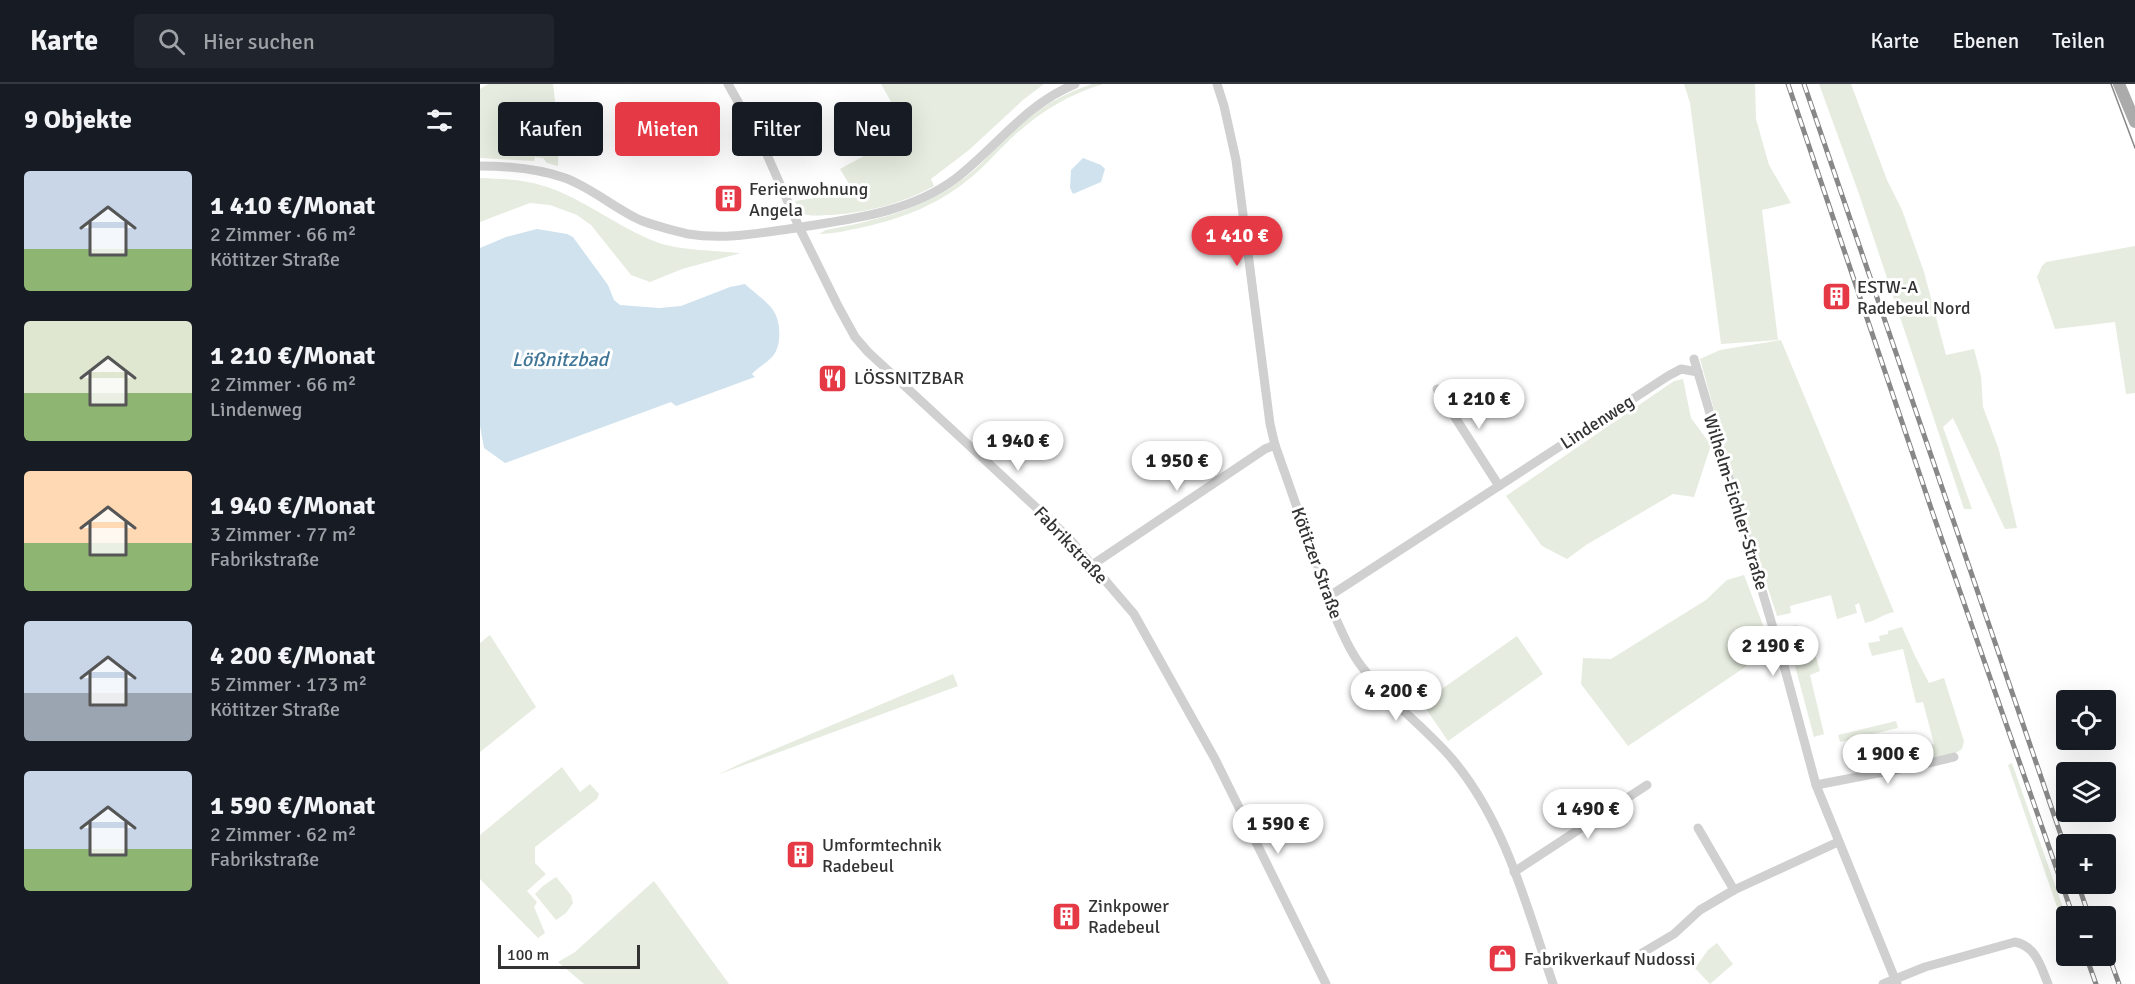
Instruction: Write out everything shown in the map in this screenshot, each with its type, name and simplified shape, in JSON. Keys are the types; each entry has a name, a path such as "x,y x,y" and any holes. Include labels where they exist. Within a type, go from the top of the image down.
{"main road":[{"path":"2119,84 2135,122"}],"street":[{"name":"Fabrikstraße","path":"728,84 764,148 799,227 855,337 864,348 1067,536 1134,614 1215,759 1326,984"},
{"path":"480,165 536,170 566,178 591,190 640,220 678,232 719,237 743,236 879,214 920,200 955,178 978,159 1016,121 1037,105 1075,84"},
{"name":"Kötitzer Straße","path":"1217,84 1236,160 1270,424 1275,445 1328,597 1349,646 1366,672 1440,746 1465,776 1495,824 1553,984"},
{"name":"Wilhelm-Eichler-Straße","path":"1694,359 1784,662 1816,785 1896,981"},
{"name":"Lindenweg","path":"1328,597 1681,369 1698,372"},
{"path":"1437,389 1499,486"},
{"path":"1092,565 1265,449 1275,445"},
{"path":"1816,785 1925,765 1954,757"},
{"path":"1514,872 1647,785"},
{"path":"1698,828 1734,890"},
{"path":"1642,953 1674,934 1700,910 1734,890 1838,842"},
{"path":"1883,984 1896,981 1925,967 2015,942 2021,943 2032,951 2048,984"}],"shaded area":[{"path":"488,84 553,84 555,102 498,102 498,156 558,156 558,166 547,163 543,158 535,157 534,161 480,158 480,89"},
{"path":"881,84 1044,84 1023,100 969,150 931,179 934,186 910,198 859,212 832,215 800,213 795,201 854,192 840,169 864,156 912,156 912,102 891,102"},
{"path":"1092,84 1103,84 1068,98 1037,117 1011,138 974,175 949,194 908,214 879,223 842,232 819,234 826,230 866,222 904,210 941,194 974,170 1013,131 1040,109 1060,97"},
{"path":"1684,84 1755,84 1756,119 1769,165 1791,203 1762,210 1778,340 1721,344 1690,103"},
{"path":"1819,84 1851,84 1887,180 1902,210 1924,272 1946,355 1974,349 1981,376 1983,407 1999,450 2017,528 2005,529 1953,418 1943,427 1972,509 1964,509 1859,194"},
{"path":"480,178 520,181 544,186 574,198 630,230 659,243 688,249 741,253 682,269 650,282 631,275 591,225 577,215 550,205 530,203 480,222"},
{"path":"2135,246 2135,393 2126,394 2115,322 2055,329 2037,277 2046,262"},
{"path":"1781,340 1894,612 1869,622 1865,623 1859,603 1855,605 1857,613 1837,619 1831,595 1790,606 1791,613 1777,616 1740,504 1700,359 1720,350"},
{"path":"1683,379 1691,418 1711,445 1694,497 1673,494 1586,545 1567,559 1542,546 1506,496 1674,381"},
{"path":"1744,575 1772,649 1628,746 1581,684 1583,658 1611,659 1706,600 1727,580"},
{"path":"1797,625 1802,646 1795,647 1796,654 1788,653 1781,628"},
{"path":"1902,627 1929,683 1944,678 1964,741 1962,749 1954,754 1930,759 1927,746 1934,744 1923,702 1916,703 1903,649 1872,656 1868,643 1880,641 1879,636"},
{"path":"490,635 536,707 480,752 480,643"},
{"path":"1517,636 1543,674 1448,741 1422,703"},
{"path":"1816,657 1820,671 1810,675 1824,734 1814,737 1794,662"},
{"path":"953,674 958,686 717,775 742,763"},
{"path":"1896,721 1898,728 1840,742 1838,735"},
{"path":"2012,763 2056,888 2056,894 2058,894 2062,906 2057,906 2008,765"},
{"path":"562,767 580,792 590,784 599,794 597,799 535,847 535,863 546,874 527,891 537,902 534,907 545,933 538,938 480,879 480,835"},
{"path":"556,877 571,895 573,903 566,913 556,920 535,894"},
{"path":"654,881 729,984 584,984 558,962 575,952"},
{"path":"1717,943 1733,964 1710,984 1695,968 1708,950"}],"water":[{"path":"1083,158 1105,169 1101,182 1073,194 1070,188 1071,170"},
{"name":"Lößnitzbad","path":"537,229 573,237 608,285 614,300 620,305 659,308 681,306 730,287 745,284 768,304 776,315 779,333 776,351 752,374 755,377 676,406 671,402 505,463 484,448 480,426 480,248 506,237"}],"tram line":[{"path":"2111,84 2135,148"}],"railway":[{"path":"1788,84 1933,514 2070,906"},
{"path":"1804,84 2061,834"},
{"path":"2081,894 2086,906"},
{"path":"2090,966 2096,984"},
{"path":"2112,966 2119,984"}],"place":[{"name":"Ferienwohnung Angela","path":"728,199"},
{"name":"ESTW-A Radebeul Nord","path":"1836,297"},
{"name":"LÖSSNITZBAR","path":"833,378"},
{"name":"Umformtechnik Radebeul","path":"801,855"},
{"name":"Zinkpower Radebeul","path":"1067,916"},
{"name":"Fabrikverkauf Nudossi","path":"1503,959"}]}
